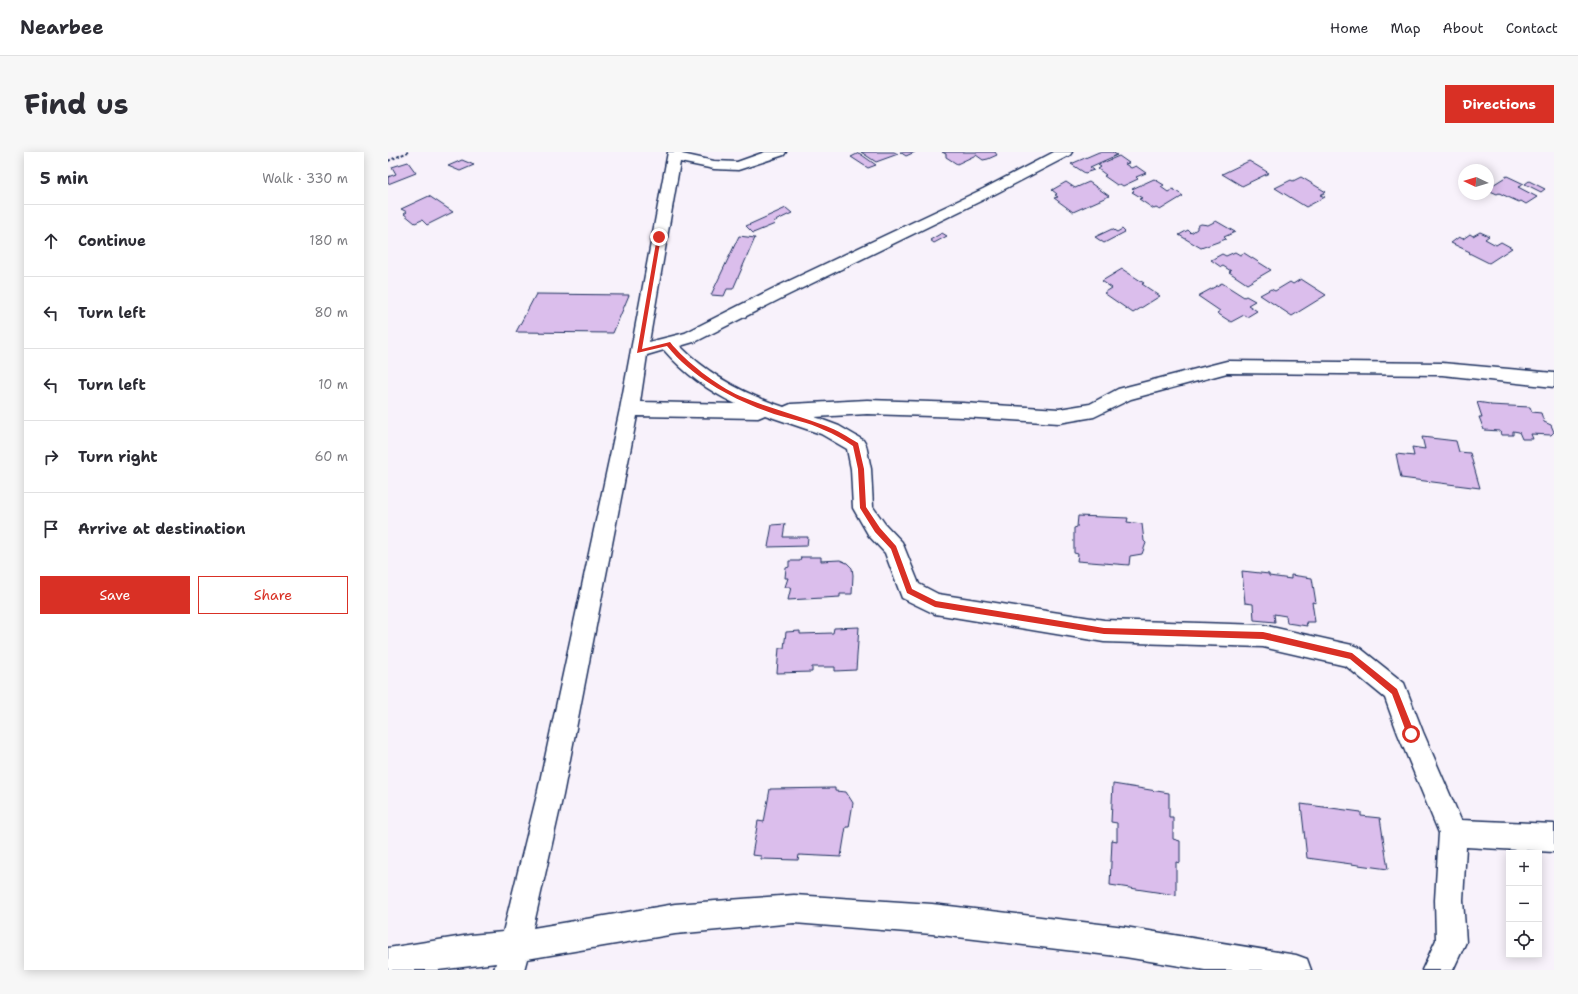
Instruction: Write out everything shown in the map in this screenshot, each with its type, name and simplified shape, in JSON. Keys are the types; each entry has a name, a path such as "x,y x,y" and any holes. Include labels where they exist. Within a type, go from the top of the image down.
{"street":[{"path":"512,958 550,795 629,409 638,351 675,154 714,165 738,166 779,152"},
{"path":"638,351 691,337 778,293 988,192 1064,152"},
{"path":"668,344 679,357 722,389 736,397 825,428 856,445 861,469 863,508 878,530 894,548 910,591 935,604 1104,631 1263,636 1352,656 1395,691 1411,734 1453,833 1449,900 1450,942 1437,970"},
{"path":"629,409 776,412 867,408 963,410 1059,416 1094,410 1125,394 1227,367 1442,369 1554,380"},
{"path":"1453,833 1554,838"},
{"path":"388,963 470,950 512,958 675,919 794,909 940,920 1125,942 1296,970"}],"path":[{"path":"388,161 408,152"}],"building":[{"path":"861,152 894,152 898,154 876,162"},
{"path":"900,152 915,152 906,156"},
{"path":"942,152 995,152 997,155 983,160 976,155 957,164 946,157 946,154"},
{"path":"1099,152 1112,152 1117,155 1090,167 1094,170 1085,173 1071,164"},
{"path":"859,153 876,165 868,168 851,157"},
{"path":"1119,156 1129,163 1125,164 1131,168 1136,166 1146,173 1136,177 1138,179 1123,186 1120,184 1117,185 1104,176 1106,175 1098,169 1101,167 1098,165"},
{"path":"462,160 474,165 460,171 448,166"},
{"path":"1249,161 1269,173 1242,186 1222,174"},
{"path":"408,162 416,173 388,184 388,177 396,174 392,167"},
{"path":"1507,176 1524,184 1518,187 1537,197 1526,204 1521,201 1519,202 1499,193 1494,193 1494,184"},
{"path":"1301,177 1326,192 1320,195 1325,197 1306,207 1275,188"},
{"path":"1154,179 1164,185 1161,187 1168,192 1173,189 1183,196 1160,210 1156,208 1154,209 1139,199 1142,198 1132,192 1134,191 1132,189"},
{"path":"1529,181 1545,189 1541,192 1525,184"},
{"path":"1066,182 1075,188 1089,182 1109,196 1073,212 1054,198 1058,197 1052,190"},
{"path":"429,196 453,212 427,225 422,220 415,223 404,214 407,212 401,209"},
{"path":"786,208 792,213 773,222 775,224 753,233 746,226"},
{"path":"1216,221 1235,232 1224,237 1226,239 1201,248 1179,235 1188,230 1191,233 1201,224 1208,225"},
{"path":"1112,229 1117,232 1122,229 1125,232 1104,243 1095,237"},
{"path":"1480,232 1489,236 1485,239 1496,245 1501,242 1512,248 1489,263 1451,243 1459,237 1463,239 1470,234 1473,236"},
{"path":"942,233 947,236 934,243 930,240"},
{"path":"739,236 755,238 733,289 727,289 724,296 711,295"},
{"path":"1235,252 1240,255 1244,253 1271,270 1247,284 1229,272 1231,271 1223,266 1221,267 1211,260 1222,254 1226,256"},
{"path":"1122,269 1144,283 1142,284 1160,296 1133,313 1104,293 1112,288 1102,281"},
{"path":"1301,279 1326,295 1292,316 1260,295 1271,289 1275,291 1290,282 1293,284"},
{"path":"1222,283 1244,297 1246,296 1255,301 1248,305 1257,311 1247,317 1244,315 1231,322 1217,313 1220,311 1198,296"},
{"path":"536,294 629,295 613,333 516,332"},
{"path":"1477,402 1490,405 1530,407 1532,412 1541,413 1544,422 1551,425 1554,432 1551,435 1531,434 1533,439 1522,439 1519,432 1513,431 1513,435 1501,435 1500,431 1484,430 1479,417 1482,417"},
{"path":"1422,437 1456,441 1459,452 1470,453 1480,488 1401,478 1396,454 1414,456 1412,447 1425,449"},
{"path":"1078,516 1128,518 1127,522 1142,524 1144,541 1146,543 1142,554 1130,556 1129,565 1077,561 1078,554 1074,553 1074,528 1077,527"},
{"path":"785,524 783,537 808,537 807,546 768,547 772,525"},
{"path":"801,557 821,557 821,561 840,560 847,563 852,568 852,594 840,594 840,597 788,600 791,587 785,587 788,578 785,578 786,568 789,567 789,561 800,561"},
{"path":"1242,571 1269,574 1269,576 1291,579 1291,575 1312,578 1316,603 1312,602 1315,622 1306,622 1307,626 1287,623 1286,616 1274,614 1275,622 1254,620 1253,604 1245,603"},
{"path":"859,627 856,670 835,671 835,667 812,667 812,672 777,673 779,648 784,648 786,632 800,631 800,634 833,633 834,628"},
{"path":"1113,784 1169,793 1169,817 1173,817 1173,839 1180,841 1180,863 1176,862 1176,895 1110,885 1112,840 1117,841 1117,823 1111,822"},
{"path":"835,788 835,791 846,792 853,803 849,827 846,827 841,857 799,855 798,860 761,859 761,856 752,855 758,821 764,822 770,789"},
{"path":"1301,804 1361,812 1361,816 1380,818 1388,869 1307,858"}],"route":[{"path":"659,237 638,351 668,344 679,357 722,389 736,397 825,428 856,445 861,469 863,508 878,530 894,548 910,591 935,604 1104,631 1263,636 1352,656 1395,691 1411,734"}]}
